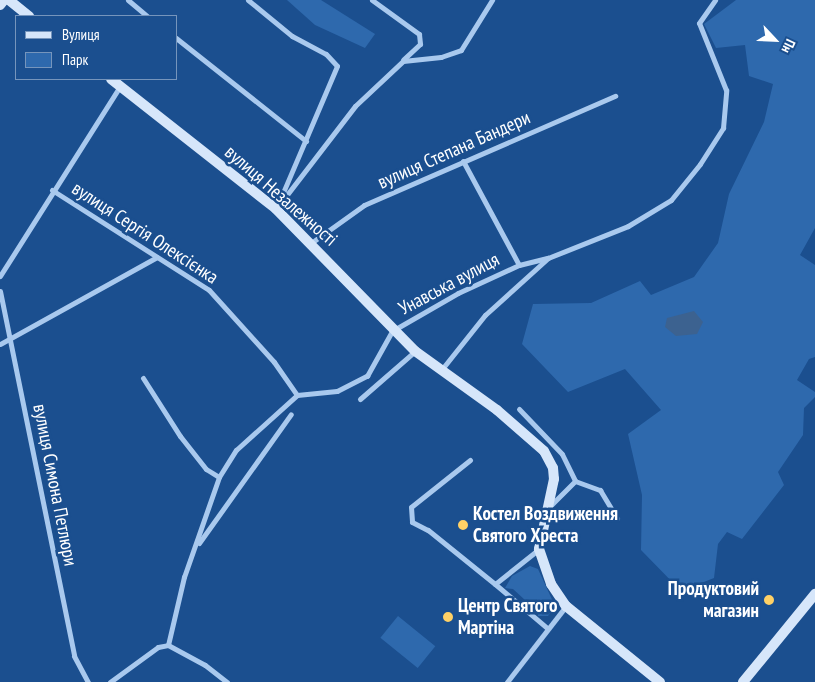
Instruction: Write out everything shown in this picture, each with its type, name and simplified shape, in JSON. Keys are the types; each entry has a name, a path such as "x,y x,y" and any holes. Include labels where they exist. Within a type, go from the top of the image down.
{"street":[{"path":"0,5 4,0"},
{"path":"9,0 28,15"},
{"path":"128,0 146,15"},
{"path":"248,0 292,36 326,54 337,66 276,209"},
{"path":"276,209 338,131 351,111 418,47 421,38 411,26 372,0"},
{"path":"403,60 441,57 461,50 492,0"},
{"name":"Унавська вулиця","path":"297,395 352,386 367,376 392,331 458,293 518,265 548,258 642,217 671,200 700,164 723,128 726,90 699,23 715,0"},
{"path":"178,40 306,141"},
{"name":"вулиця Незалежності","path":"112,80 276,209 311,242 392,331 415,351 511,421 544,451 553,468 554,479 539,548"},
{"path":"0,276 52,190 120,86"},
{"name":"вулиця Степана Бандери","path":"311,242 364,205 615,96"},
{"path":"463,162 518,265"},
{"name":"вулиця Сергія Олексієнка","path":"52,190 209,290 274,362 297,395"},
{"path":"0,344 157,257"},
{"name":"Унавська вулиця","path":"442,369 485,315 548,258"},
{"name":"вулиця Симона Петлюри","path":"0,291 74,656 88,682"},
{"path":"360,399 415,351"},
{"path":"142,378 180,436 206,469 219,477"},
{"path":"168,644 184,577 219,477 236,450 297,395"},
{"path":"518,408 562,454 575,481 600,490 618,518"},
{"path":"196,547 291,414"},
{"path":"470,460 411,507 412,522 428,530 547,628"},
{"path":"546,511 575,481"},
{"path":"495,584 539,548 551,584 566,606 660,682"},
{"path":"743,682 815,594"},
{"path":"507,682 547,628 566,606"},
{"path":"110,682 158,646 168,644 204,665 227,682"}],"green space":[{"path":"287,0 321,0 375,34 365,48 315,25"},
{"path":"736,0 815,0 815,228 800,255 815,265 815,357 809,359 797,380 815,392 815,397 804,408 803,435 778,472 784,485 742,539 727,532 718,544 714,578 681,591 641,550 642,495 628,434 661,410 625,369 568,392 522,344 533,304 591,303 640,281 651,295 694,277 718,243 729,194 764,122 773,84 749,76 745,45 716,48 704,24"},
{"path":"530,566 538,569 555,606 548,616 538,616 538,612 513,589 505,588 512,576"},
{"path":"398,616 435,646 418,668 380,638"}],"shaded area":[{"path":"694,311 703,322 697,334 676,336 665,327 667,318"}],"place":[{"name":"Костел Воздвиження Святого Хреста","path":"463,525"},
{"name":"Продуктовий магазин","path":"769,600"},
{"name":"Центр Святого Мартіна","path":"448,617"}]}
